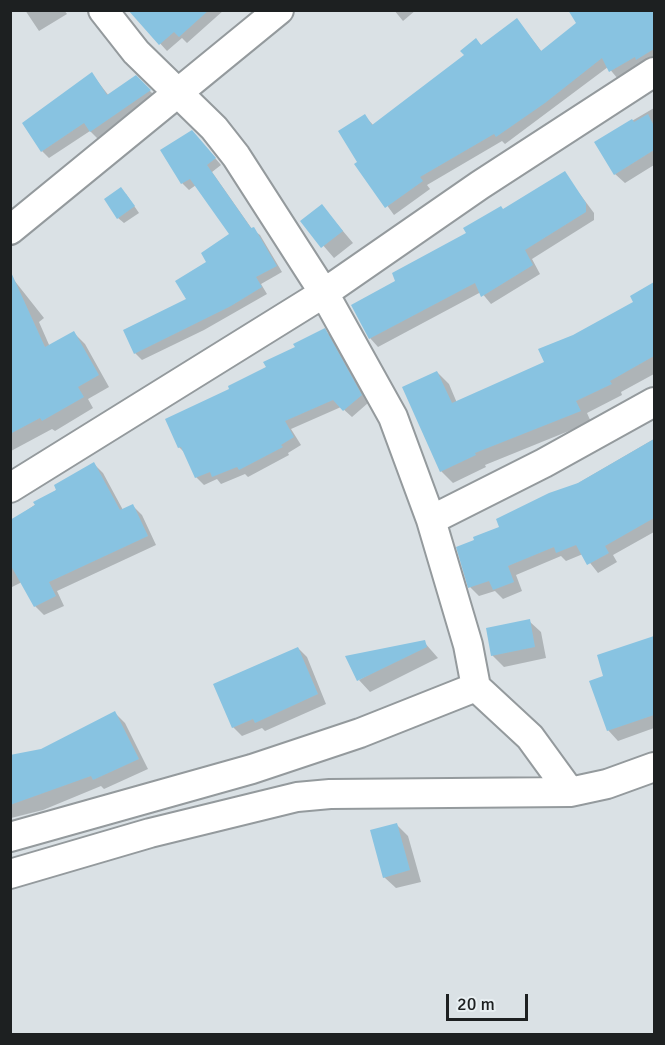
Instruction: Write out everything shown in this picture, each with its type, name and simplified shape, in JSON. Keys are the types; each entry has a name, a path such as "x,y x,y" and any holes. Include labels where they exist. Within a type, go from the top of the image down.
{"street":[{"path":"103,10 136,52 213,128 236,156 324,293 383,396 431,520 468,645 476,687 530,737 570,792"},
{"path":"10,230 123,137 180,94 279,10"},
{"path":"10,488 324,293 480,185 654,72"},
{"path":"431,520 544,463 654,402"},
{"path":"10,837 252,769 360,733 476,687"},
{"path":"10,874 150,832 297,797 330,794 570,792 607,784 654,767"}],"building":[{"path":"128,10 209,10 179,37 174,32 159,45"},
{"path":"568,10 654,10 654,49 609,72 602,58 545,103 496,137 494,134 420,177 423,181 385,208 354,164 357,162 338,131 365,114 372,125 464,55 460,51 476,38 481,45 517,18 541,51 576,23"},
{"path":"92,72 107,95 136,75 151,90 90,132 84,123 41,152 22,123"},
{"path":"648,114 654,126 654,150 614,175 594,142 632,119 634,122"},
{"path":"192,130 216,158 207,165 251,228 254,227 277,266 256,277 262,287 231,306 134,354 123,330 186,299 175,281 206,262 201,253 229,234 190,179 181,184 160,150"},
{"path":"565,171 586,203 586,212 525,250 533,265 481,297 475,283 369,339 351,305 395,281 392,273 466,233 463,228 501,206 503,209"},
{"path":"121,187 135,206 117,219 104,199"},
{"path":"322,204 343,231 321,248 300,221"},
{"path":"10,270 45,347 74,331 99,375 78,387 84,397 42,421 40,418 10,434"},
{"path":"654,282 654,356 610,381 612,384 576,401 581,411 475,453 476,455 440,472 402,387 437,371 452,403 544,362 538,349 573,335 633,302 630,296"},
{"path":"325,328 362,395 343,411 333,400 285,421 294,437 281,445 283,447 239,470 237,467 212,477 210,472 195,478 165,419 229,389 228,386 266,367 263,362 295,347 293,344"},
{"path":"654,439 654,518 605,546 609,553 587,565 576,545 556,553 554,547 508,566 514,582 493,590 489,581 468,588 456,547 474,540 473,537 499,527 496,519 549,493 578,483"},
{"path":"94,462 120,510 133,504 148,536 49,582 56,596 34,607 10,564 10,520 35,505 33,502 56,490 54,485"},
{"path":"530,619 535,647 491,656 486,628"},
{"path":"654,636 654,715 607,731 589,681 603,676 597,655"},
{"path":"425,640 427,647 357,681 345,656"},
{"path":"298,647 318,694 255,723 253,719 232,728 213,684"},
{"path":"115,711 139,759 93,780 91,776 10,805 10,755 41,749"},
{"path":"397,823 410,870 383,878 370,830"}]}
